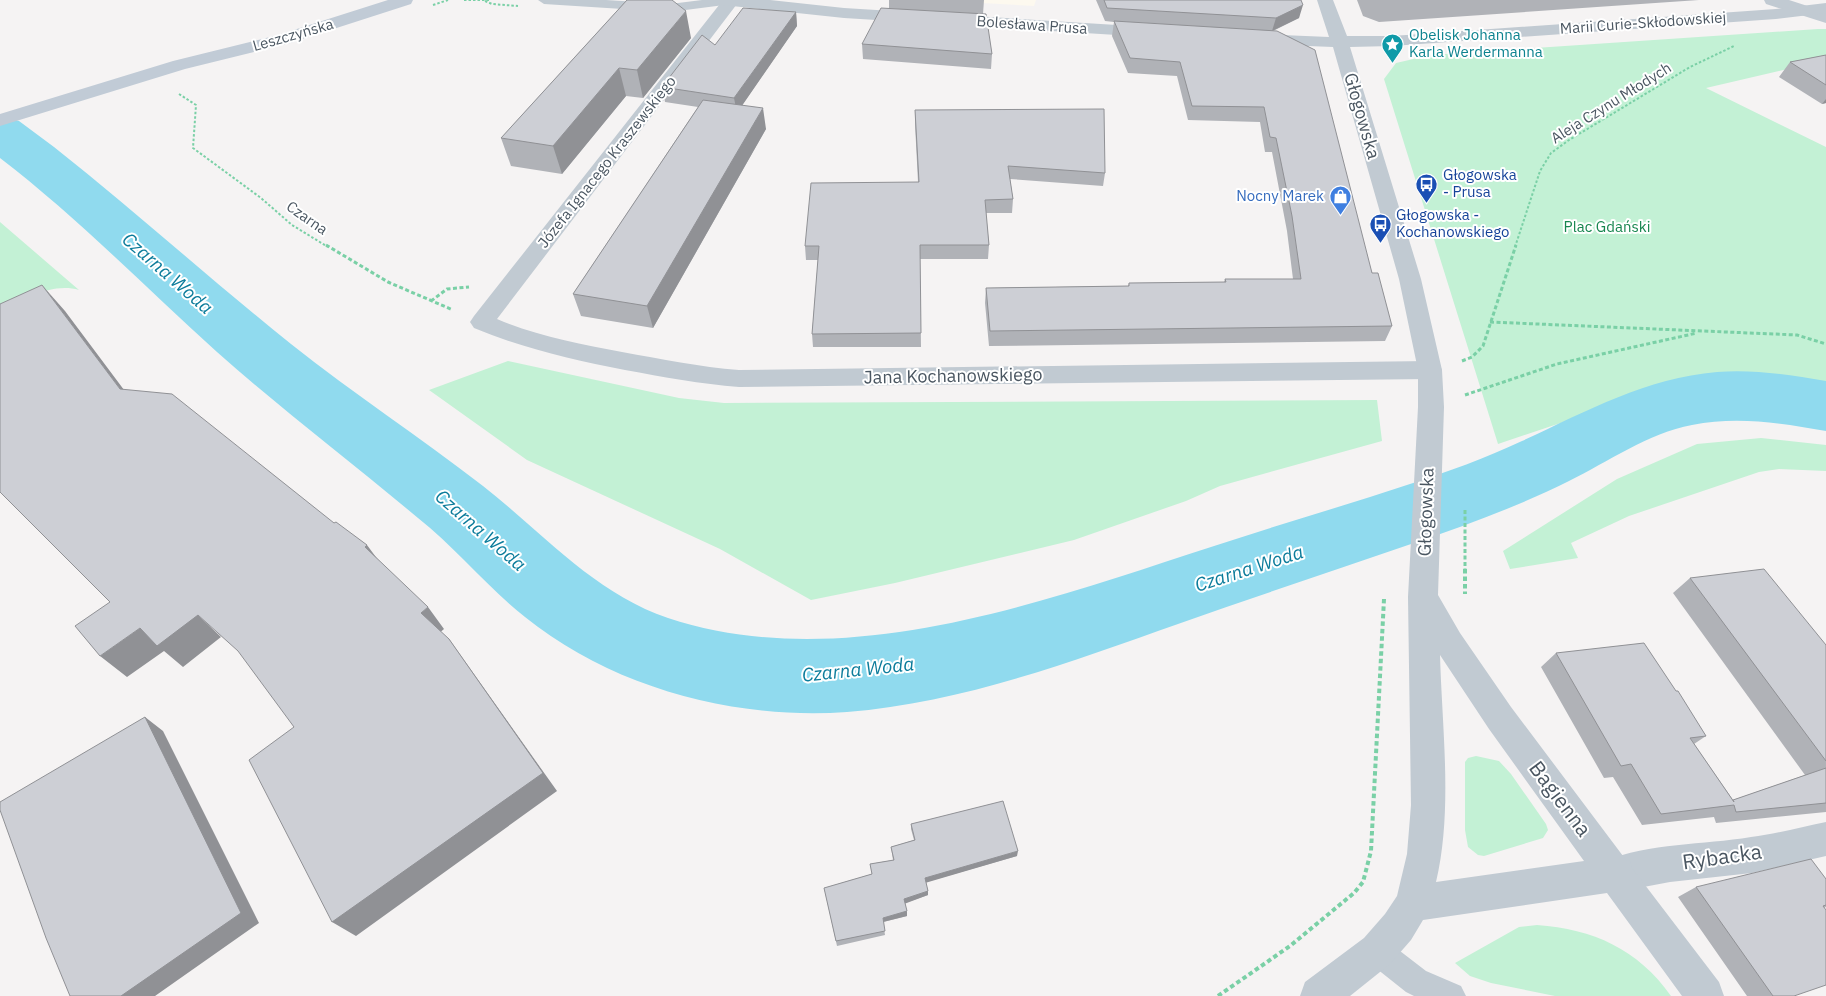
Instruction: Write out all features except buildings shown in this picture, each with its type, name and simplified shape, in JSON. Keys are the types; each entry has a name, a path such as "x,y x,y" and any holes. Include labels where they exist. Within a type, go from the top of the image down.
{"main road":[{"name":"Leszczyńska","path":"179,65 276,26 354,0"},
{"name":"Leszczyńska","path":"0,120 179,65 284,38 405,0"}],"street":[{"path":"723,0 732,0"},
{"name":"Bolesława Prusa","path":"732,0 844,13 1168,34"},
{"name":"Józefa Ignacego Kraszewskiego","path":"482,322 732,0"},
{"name":"Głogowska","path":"1319,996 1378,951 1398,928 1413,903 1425,854 1428,805 1423,592 1431,407 1430,370 1410,279 1340,42 1325,0"},
{"path":"1772,0 1826,18"},
{"name":"Marii Curie-Skłodowskiej","path":"1340,42 1392,41 1725,18 1826,8"},
{"path":"1246,38 1340,42"},
{"name":"Jana Kochanowskiego","path":"482,322 516,336 556,347 673,370 726,378 1430,370"},
{"name":"Bagienna","path":"1423,592 1449,643 1481,690 1705,996"},
{"name":"Rybacka","path":"1413,903 1617,874 1670,864 1752,855 1826,839"}],"lane":[{"name":"Bolesława Prusa","path":"544,0 670,8 732,0"},
{"path":"616,4 633,0"},
{"path":"1378,951 1416,982 1451,996"}],"path":[{"path":"464,0 491,0"},
{"path":"485,1 492,4 521,6"},
{"name":"Aleja Czynu Młodych","path":"1430,370 1464,361 1472,357 1483,346 1540,171 1551,153 1569,140 1698,63 1730,47 1753,40 1725,18"},
{"name":"Czarna","path":"172,90 196,105 193,148 261,198 292,225 388,282 482,322"},
{"path":"431,301 447,289 471,287"},
{"path":"1490,322 1796,335 1826,344"},
{"path":"1465,395 1557,364 1702,331"},
{"path":"1461,352 1464,361"},
{"path":"1218,996 1290,946 1354,893 1363,882 1371,851 1376,781 1383,610"}],"shaded area":[{"path":"928,0 1036,0 1034,6"}],"green space":[{"name":"Plac Gdański","path":"1826,29 1826,60 1706,88 1826,147 1826,387 1763,378 1701,376 1498,444 1384,79 1396,63 1431,55"},
{"path":"0,222 79,290 59,288 48,290 0,310"},
{"path":"508,361 679,398 724,403 1377,400 1382,441 1220,486 1186,501 1074,540 895,583 811,600 720,549 527,460 429,390"},
{"path":"1761,438 1826,445 1826,471 1779,469 1759,472 1629,516 1571,543 1578,558 1510,569 1503,551 1617,479 1697,444"},
{"path":"1476,756 1499,761 1511,774 1546,824 1548,830 1543,838 1484,856 1478,855 1468,847 1465,830 1465,762 1468,758"},
{"path":"1537,925 1577,931 1613,944 1644,966 1671,996 1555,996 1491,983 1470,976 1455,963 1519,927"}],"waterway":[{"name":"Czarna Woda","path":"0,132 69,186 290,378 461,510 548,590 574,609 633,641 665,653 698,663 765,675 848,674 898,668 997,648 1045,634 1454,499 1531,468 1628,420 1669,405 1713,397 1741,396 1826,406"}],"place":[{"name":"Obelisk Johanna Karla Werdermanna","path":"1393,63"},
{"name":"Głogowska - Prusa","path":"1427,203"},
{"name":"Nocny Marek","path":"1340,215"},
{"name":"Głogowska - Kochanowskiego","path":"1380,243"}]}
